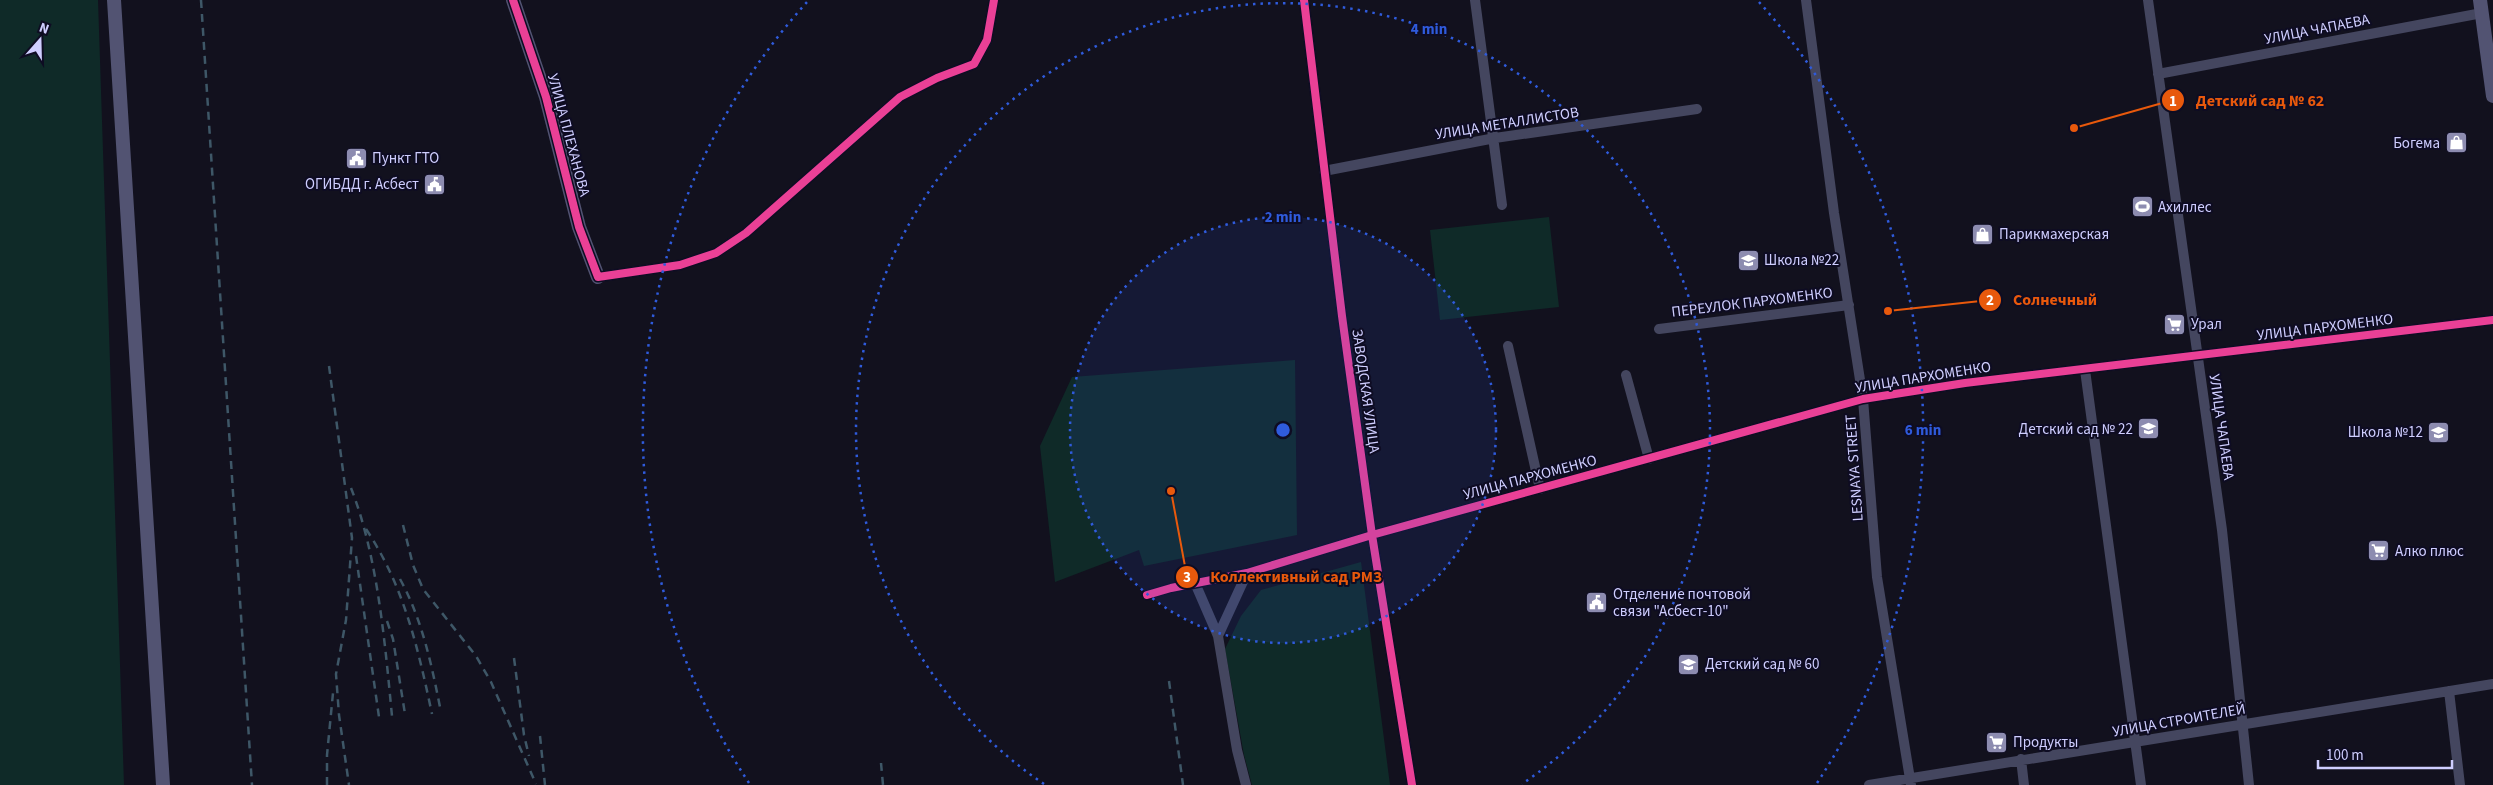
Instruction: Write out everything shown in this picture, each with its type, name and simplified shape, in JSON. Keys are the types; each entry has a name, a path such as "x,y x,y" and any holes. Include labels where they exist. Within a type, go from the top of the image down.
{"main road":[{"path":"114,0 163,785"},
{"name":"УЛИЦА ПЛЕХАНОВА","path":"513,0 546,97 579,226 598,277"},
{"path":"2481,6 2493,96"}],"street":[{"path":"598,277 680,265 716,253 724,248 753,226 900,98 937,78 974,64 987,40 994,0"},
{"name":"ЗАВОДСКАЯ УЛИЦА","path":"1304,0 1324,171 1372,535 1412,785"},
{"path":"1475,0 1495,138 1502,205"},
{"name":"LESNAYA STREET","path":"1806,0 1848,305 1863,399 1877,577 1910,782"},
{"name":"УЛИЦА ЧАПАЕВА","path":"2148,0 2222,530 2249,785"},
{"name":"УЛИЦА ЧАПАЕВА","path":"2158,74 2481,6"},
{"name":"УЛИЦА МЕТАЛЛИСТОВ","path":"1324,171 1495,138 1697,108"},
{"name":"ПЕРЕУЛОК ПАРХОМЕНКО","path":"1659,329 1848,305"},
{"name":"УЛИЦА ПАРХОМЕНКО","path":"1147,595 1247,573 1372,535 1863,399 1965,383 2197,357 2493,320"},
{"path":"1508,346 1540,489"},
{"path":"2085,370 2141,785"},
{"path":"1626,375 1648,459"},
{"path":"1218,636 1247,573"},
{"path":"1195,583 1218,636 1237,750 1246,785"},
{"name":"УЛИЦА СТРОИТЕЛЕЙ","path":"1869,785 1910,782 2021,759 2135,743 2493,684"},
{"path":"2449,691 2460,785"},
{"path":"2021,759 2024,785"}],"green space":[{"path":"0,0 98,0 124,785 0,785"},
{"path":"1549,217 1559,307 1440,320 1430,230"},
{"path":"1295,360 1297,535 1144,566 1139,550 1055,582 1040,446 1072,377"},
{"path":"1361,562 1390,785 1252,785 1244,755 1225,649 1241,616 1261,590"}],"railway":[{"path":"201,0 252,785"},
{"path":"329,366 352,538 346,620 336,674 339,715 349,785"},
{"path":"351,488 368,543 374,571 383,630 392,716"},
{"path":"403,525 413,565 423,589 476,656 491,682 536,784"},
{"path":"366,529 400,595 415,641 432,714"},
{"path":"356,556 379,717"},
{"path":"400,579 421,628 441,712"},
{"path":"387,621 393,639 405,714"},
{"path":"514,658 524,735 529,756"},
{"path":"1169,681 1183,785"},
{"path":"327,785 327,755 333,693"},
{"path":"540,736 545,785"},
{"path":"881,763 883,785"}],"cycle path":[{"path":"513,0 546,97 579,227 598,277 680,265 716,253 746,233 900,97 937,78 974,64 987,40 994,0"},
{"path":"1304,0 1342,316 1372,535 1412,785"},
{"path":"1147,595 1171,588 1247,573 1372,535 1863,399 1965,383 2493,320"}],"place":[{"name":"Детский сад № 62","path":"2074,128"},
{"name":"Богема","path":"2456,143"},
{"name":"Пункт ГТО","path":"356,158"},
{"name":"ОГИБДД г. Асбест","path":"435,184"},
{"name":"Ахиллес","path":"2142,207"},
{"name":"Парикмахерская","path":"1983,234"},
{"name":"Школа №22","path":"1748,260"},
{"name":"Солнечный","path":"1888,311"},
{"name":"Урал","path":"2175,324"},
{"name":"Детский сад № 22","path":"2149,429"},
{"name":"Школа №12","path":"2439,432"},
{"name":"Коллективный сад РМЗ","path":"1171,491"},
{"name":"Алко плюс","path":"2379,551"},
{"name":"Отделение почтовой связи \"Асбест-10\"","path":"1597,603"},
{"name":"Детский сад № 60","path":"1689,664"},
{"name":"Продукты","path":"1997,742"}]}
